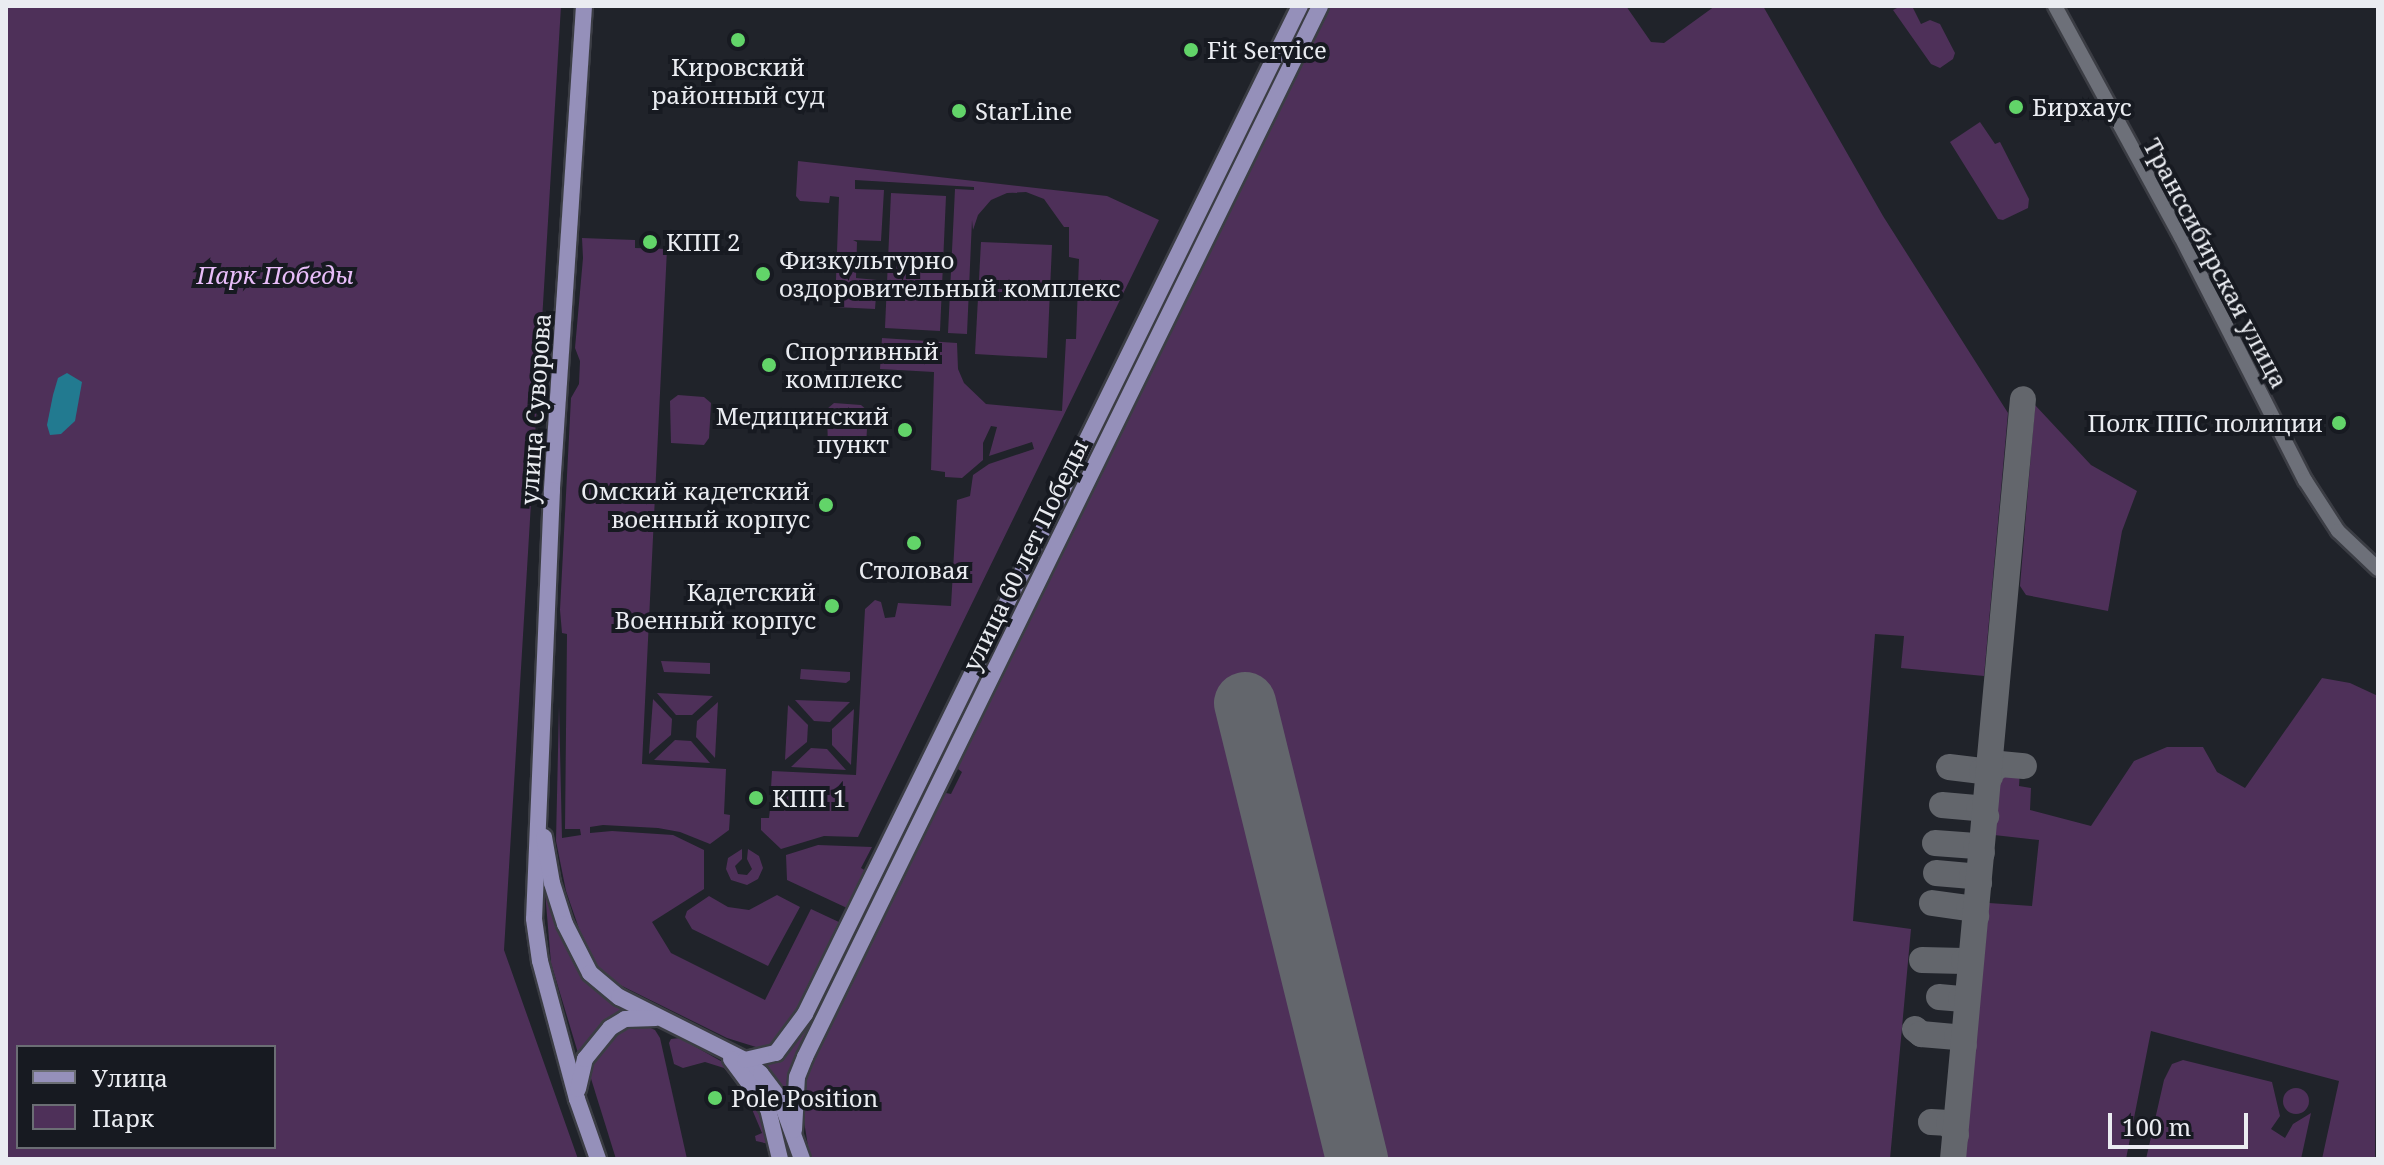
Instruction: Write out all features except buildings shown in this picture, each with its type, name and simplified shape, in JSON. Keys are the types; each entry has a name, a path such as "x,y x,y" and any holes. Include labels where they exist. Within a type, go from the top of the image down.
{"main road":[{"name":"улица Суворова","path":"541,815 552,490 584,6"},
{"name":"улица 60 лет Победы","path":"745,1060 766,1058 786,1043 805,1014 1300,6"},
{"name":"улица 60 лет Победы","path":"794,1130 797,1077 1320,6"},
{"name":"Транссибирская улица","path":"2055,6 2181,237 2305,480 2338,531 2378,569"},
{"path":"1177,257 1194,265"},
{"path":"980,660 996,668"},
{"path":"908,806 925,814"},
{"path":"541,815 552,883 579,957 605,988 745,1060 773,1087 794,1130 802,1159"},
{"path":"541,815 534,919 540,961 577,1099 598,1159"},
{"path":"841,943 858,951"},
{"path":"577,1099 585,1059 597,1041 625,1019 661,1019"},
{"path":"723,1050 760,1094 768,1109 780,1159"}],"green space":[{"name":"Парк Победы","path":"6,6 561,6 504,950 578,1159 6,1159"},
{"path":"1327,6 1626,6 1651,42 1664,43 1715,6 1763,6 1883,216 2008,413 1984,676 1901,668 1904,636 1875,634 1853,921 1911,929 1890,1159 810,1159 801,1102 812,1060 932,813 946,793 951,794 962,772 958,769 966,743"},
{"path":"1912,6 1921,24 1930,20 1940,24 1955,53 1953,59 1940,68 1931,64 1893,10"},
{"path":"1980,122 1995,144 2000,142 2029,199 2028,208 2003,220 1998,219 1950,142"},
{"path":"798,161 1107,196 1159,220 858,837 824,836 781,849 761,830 761,818 769,818 770,809 780,808 780,788 771,788 772,771 856,775 865,609 875,600 881,602 885,618 895,617 898,603 951,606 957,500 970,496 973,475 989,464 1034,449 1032,442 989,456 997,427 991,426 983,443 983,460 962,478 945,477 945,472 931,470 934,372 880,369 882,338 957,343 958,369 964,383 986,404 1062,411 1066,339 1076,339 1079,259 1069,257 1069,227 1064,227 1044,199 1026,192 1007,193 991,200 978,215 973,230 972,220 967,334 948,333 955,189 974,190 974,187 855,180 855,189 884,190 881,241 853,240 857,242 856,278 877,280 877,289 872,289 870,284 854,283 853,300 868,301 870,296 876,296 875,309 835,307 839,197 830,196 829,203 800,201 796,196"},
{"path":"891,193 946,196 940,331 885,328"},
{"path":"582,238 635,240 635,248 667,249 642,764 726,769 724,814 730,815 729,830 710,844 680,832 658,828 603,825 590,827 590,833 612,831 673,835 704,850 704,889 652,922 671,953 765,1000 811,909 841,923 797,1018 778,1043 766,1050 727,1038 616,983 597,966 585,946 566,891 556,841 559,705 562,838 581,835 580,829 565,829 567,634 562,633 560,610 571,398 579,384 580,361 575,348"},
{"path":"981,242 1052,245 1047,358 975,354"},
{"path":"678,395 704,397 711,403 709,438 704,445 671,443 670,401"},
{"path":"834,403 861,405 868,411 866,446 861,453 828,451 827,409"},
{"path":"2035,405 2091,465 2137,491 2122,531 2108,611 2026,595 2020,586"},
{"path":"661,661 710,663 710,674 664,672"},
{"path":"801,669 850,672 850,680 846,683 800,679"},
{"path":"2322,678 2350,683 2378,696 2375,1159 2322,1159 2339,1081 2151,1031 2126,1159 1965,1159 1989,903 2032,906 2039,840 1994,835 2000,768 2020,770 2019,786 2031,788 2030,810 2091,826 2134,761 2167,747 2203,747 2217,772 2245,788"},
{"path":"657,693 713,696 692,715 676,715"},
{"path":"653,699 672,719 671,735 649,754"},
{"path":"795,700 850,702 830,722 814,721"},
{"path":"718,702 715,758 696,737 697,721"},
{"path":"788,705 808,725 807,742 785,760"},
{"path":"854,709 851,765 832,745 832,729"},
{"path":"675,740 691,741 710,763 654,760"},
{"path":"811,748 827,749 846,770 791,767"},
{"path":"818,845 872,847 861,868 866,871 860,891 847,908 787,880 786,855"},
{"path":"742,849 742,859 735,866 738,874 747,875 752,869 747,859 748,849 759,856 763,868 758,879 747,885 731,880 726,869 728,858"},
{"path":"543,868 574,960 598,990 625,1012 578,1053 551,963"},
{"path":"777,895 800,907 768,966 692,929 685,917 687,911 709,896 728,907 749,910"},
{"path":"841,955 848,958 788,1098 758,1066 778,1059 797,1040"},
{"path":"627,1026 646,1026 655,1030 660,1038 687,1159 616,1159 588,1069 605,1041"},
{"path":"680,1038 726,1064 759,1107 770,1136 769,1144 756,1141 755,1136 762,1133 746,1095 724,1068 705,1062 683,1068 674,1064 669,1043 671,1039"},
{"path":"2183,1060 2272,1082 2280,1116 2271,1129 2285,1138 2293,1124 2311,1113 2301,1159 2146,1159 2164,1080 2172,1064"},
{"path":"2296,1088 2305,1092 2309,1101 2305,1110 2296,1114 2287,1110 2283,1101 2287,1092"}],"water":[{"path":"67,373 82,382 75,421 61,434 50,435 47,425 53,395 58,378"}],"taxiway":[{"path":"1953,1159 2023,399"},
{"path":"1990,773 2000,764 2024,766"},
{"path":"1949,767 1982,771 1990,777"},
{"path":"1942,805 1979,808 1986,816"},
{"path":"1935,843 1976,846 1982,853"},
{"path":"1936,873 1972,876 1979,883"},
{"path":"1932,903 1969,908 1976,916"},
{"path":"1922,960 1964,961 1970,967"},
{"path":"1939,997 1961,999 1967,1005"},
{"path":"1915,1029 1921,1034 1957,1037 1964,1046"},
{"path":"1931,1122 1949,1123 1956,1135"}],"runway":[{"path":"1245,703 1357,1159"}],"place":[{"name":"Кировский районный суд","path":"738,40"},
{"name":"Fit Service","path":"1191,50"},
{"name":"Бирхаус","path":"2016,107"},
{"name":"StarLine","path":"959,111"},
{"name":"КПП 2","path":"650,242"},
{"name":"Физкультурно оздоровительный комплекс","path":"763,274"},
{"name":"Спортивный комплекс","path":"769,365"},
{"name":"Полк ППС полиции","path":"2339,423"},
{"name":"Медицинский пункт","path":"905,430"},
{"name":"Омский кадетский военный корпус","path":"826,505"},
{"name":"Столовая","path":"914,543"},
{"name":"Кадетский Военный корпус","path":"832,606"},
{"name":"КПП 1","path":"756,798"},
{"name":"Pole Position","path":"715,1098"}]}
